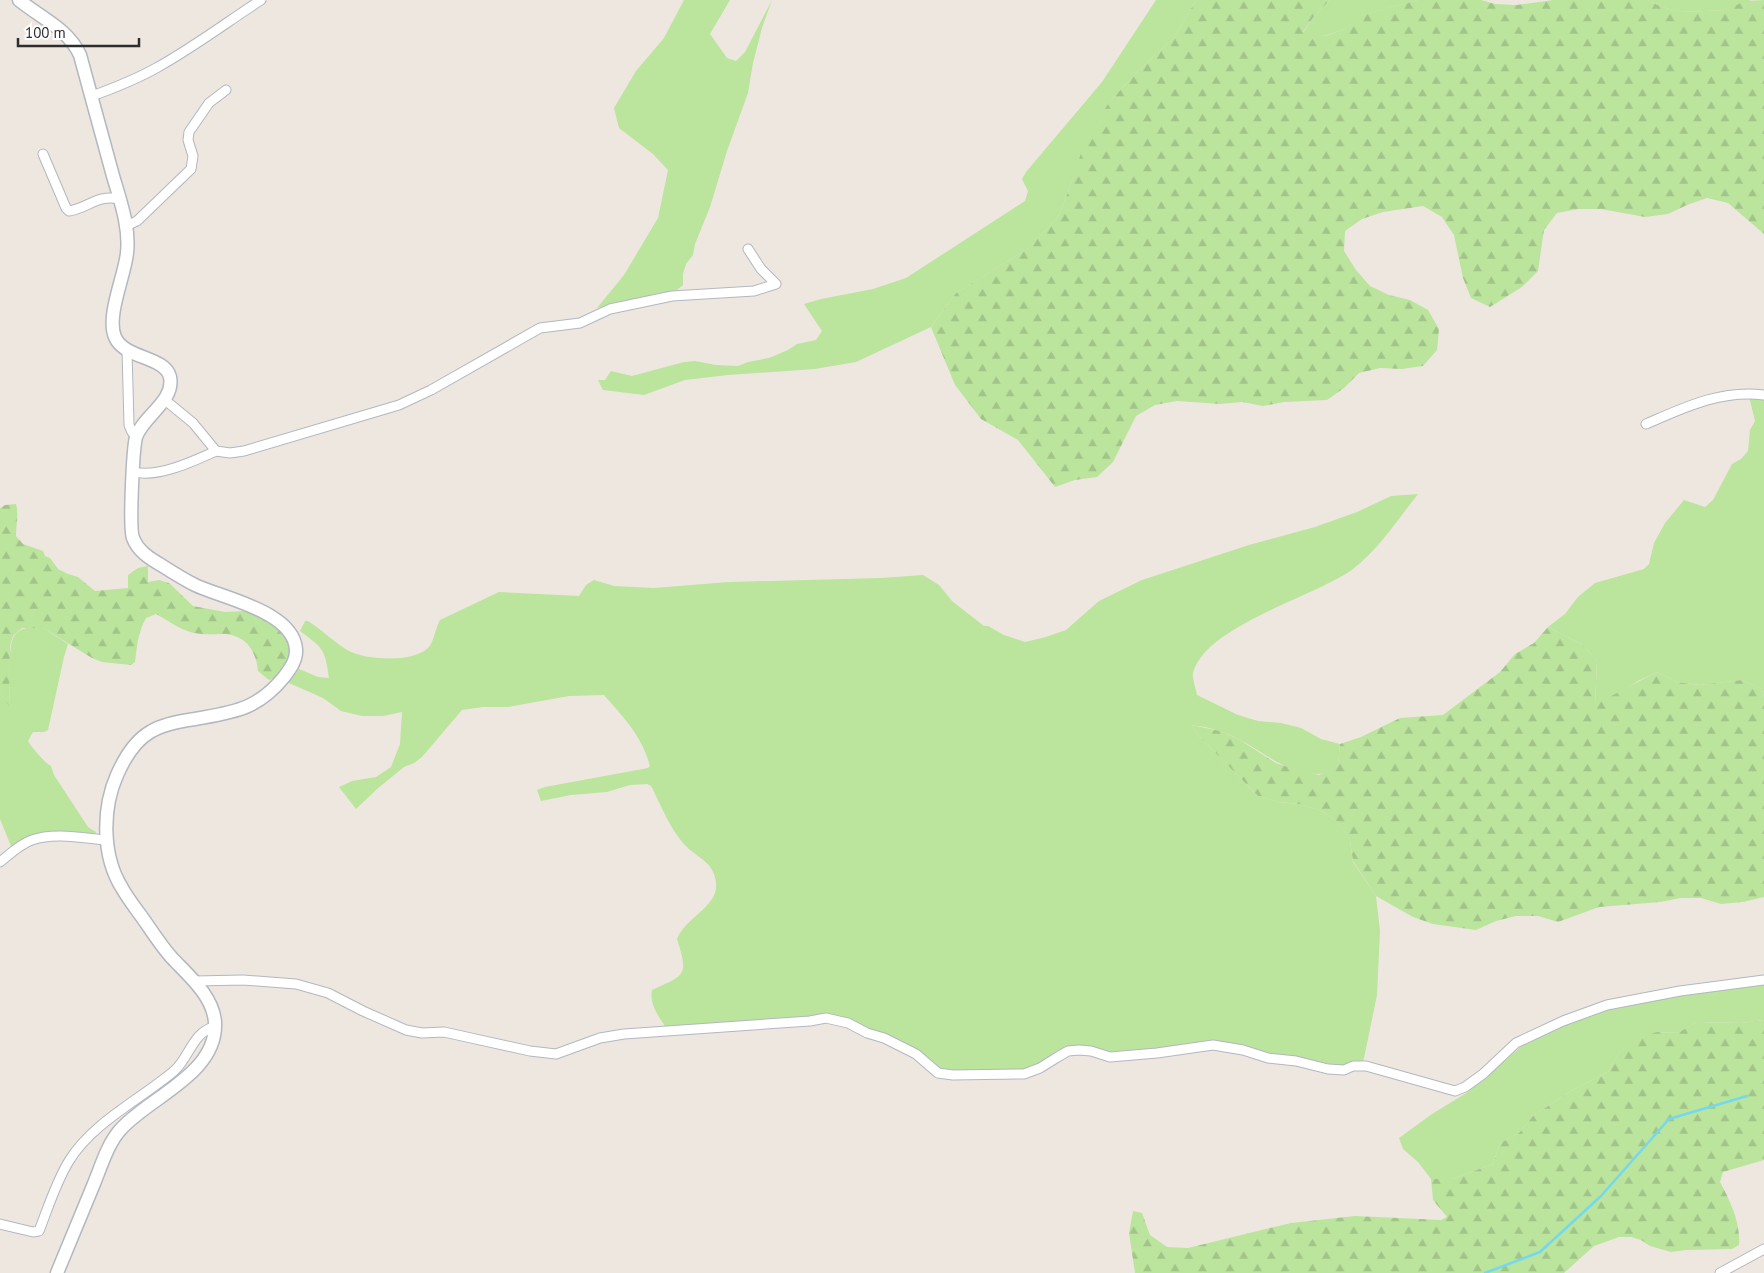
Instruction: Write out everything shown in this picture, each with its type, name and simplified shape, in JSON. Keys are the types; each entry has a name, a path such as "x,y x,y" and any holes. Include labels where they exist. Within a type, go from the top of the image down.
{"street":[{"path":"20,0 74,42 80,55 92,96 126,226 128,241 127,255 118,288 113,320 114,336 127,350 164,367 169,374 170,383 165,400 150,416 136,437 131,532 134,541 150,559 196,585 250,606 274,618 287,629 293,638 296,650 294,660 281,681 258,702 224,714 180,721 152,731 139,741 125,758 115,777 108,806 106,840 113,870 120,886 169,955 195,981 210,1006 215,1021 213,1037 208,1052 198,1067 128,1122 110,1143 57,1273"},
{"path":"92,96 129,82 157,68 183,53 261,0"},
{"path":"126,226 137,221 191,169 193,156 188,140 189,132 214,98 226,90"},
{"path":"44,154 53,180 69,211 101,198 111,197 119,199"},
{"path":"134,472 142,474 156,473 199,459 216,451 230,453 244,451 399,405 465,372 540,328 580,323 610,309 672,296 754,291 776,284 761,269 748,249"},
{"path":"127,350 129,425 136,437"},
{"path":"1646,424 1681,409 1717,397 1748,392 1764,394"},
{"path":"165,400 193,423 216,451"},
{"path":"0,862 20,846 32,840 45,837 106,840"},
{"path":"195,981 243,980 296,984 328,993 362,1011 406,1030 422,1033 444,1032 530,1051 556,1054 600,1038 624,1034 810,1021 826,1018 848,1023 866,1033 884,1038 916,1054 938,1073 953,1075 1024,1074 1040,1068 1068,1051 1091,1051 1110,1058 1158,1054 1213,1045 1328,1069 1344,1070 1352,1066 1366,1066 1455,1091 1465,1087 1483,1074 1516,1043 1563,1021 1607,1005 1680,991 1764,980"},
{"path":"0,1224 33,1232 39,1231 53,1195 70,1160 83,1144 102,1125 175,1070 199,1036 205,1030 214,1027"},
{"path":"1720,1273 1764,1249"}],"green space":[{"path":"684,0 730,0 710,34 727,58 736,61 745,52 772,0 762,28 748,93 727,151 710,207 695,244 693,255 686,264 683,274 683,285 677,290 597,308 624,275 658,218 668,170 653,154 619,128 614,108 636,71 664,38"},
{"path":"1156,0 1196,0 1173,39 1141,68 1111,100 1074,177 1058,217 1029,248 956,293 931,327 856,362 815,369 685,380 644,395 603,390 598,380 605,380 611,371 632,376 684,362 695,361 716,365 738,366 769,358 797,344 816,340 822,331 804,304 873,289 906,278 1025,201 1028,191 1022,179 1026,172 1102,82"},
{"path":"1196,0 1330,0 1315,15 1303,32 1325,36 1345,29 1361,15 1418,0 1481,0 1495,4 1516,5 1554,0 1647,0 1662,7 1683,12 1726,10 1745,1 1764,0 1764,234 1728,203 1707,198 1668,214 1645,217 1601,209 1579,209 1557,213 1544,230 1538,271 1522,287 1490,307 1471,298 1463,278 1454,235 1442,217 1423,206 1383,212 1362,219 1345,231 1344,251 1356,270 1370,286 1389,295 1410,300 1428,310 1439,329 1437,350 1423,366 1402,369 1380,368 1359,373 1344,388 1327,400 1284,402 1263,406 1242,402 1220,404 1177,401 1155,405 1136,416 1113,462 1097,477 1075,480 1055,487 1018,440 981,419 955,385 931,327 956,293 1029,248 1058,217 1074,177 1086,136 1111,100 1141,68 1173,39"},
{"path":"1330,0 1418,0 1362,15 1345,29 1324,36 1303,33 1315,15"},
{"path":"1647,0 1751,0 1726,10 1682,12 1662,7"},
{"path":"1749,396 1764,397 1764,697 1762,689 1742,680 1699,685 1677,682 1657,672 1638,681 1620,693 1595,704 1597,661 1583,645 1548,627 1565,614 1578,597 1595,583 1644,569 1649,564 1654,543 1665,523 1684,500 1705,507 1713,500 1732,464 1741,459 1748,451 1750,430 1755,421"},
{"path":"1418,494 1380,543 1353,569 1336,580 1239,626 1218,640 1202,656 1193,673 1197,695 1238,715 1258,721 1281,723 1301,728 1321,739 1340,744 1338,765 1322,773 1306,773 1286,766 1229,735 1192,725 1197,734 1258,796 1320,810 1338,822 1350,840 1353,862 1376,896 1380,931 1377,995 1363,1063 1344,1066 1264,1054 1238,1046 1109,1054 1087,1047 1022,1071 945,1071 839,1017 665,1026 653,1004 652,990 672,981 681,973 683,960 677,939 684,928 714,896 716,884 712,870 686,847 669,823 651,786 647,784 630,785 607,792 571,795 541,801 537,790 648,768 650,766 647,755 637,736 604,695 569,696 508,707 483,707 462,710 422,757 404,767 356,809 339,787 352,781 376,777 391,767 400,744 402,712 383,716 362,716 341,711 323,698 289,683 299,669 318,677 329,678 322,650 314,641 300,631 305,621 308,621 349,651 378,658 401,658 421,653 428,648 440,620 499,592 579,596 586,585 594,580 614,586 654,588 729,582 923,575 939,585 952,601 984,626 1025,642 1066,630 1099,601 1142,580 1249,545 1315,527 1357,512 1391,496"},
{"path":"16,504 16,536 23,544 43,551 45,556 50,558 58,569 78,577 95,591 128,588 128,575 138,568 148,566 148,582 159,580 169,583 193,606 225,612 246,611 257,614 275,625 287,639 290,649 288,663 276,678 269,680 258,671 255,656 243,640 230,635 189,632 156,614 146,618 143,623 138,639 135,662 131,665 102,662 92,658 43,628 22,628 13,636 10,646 9,706 0,693 0,508 5,505"},
{"path":"32,627 43,628 68,644 48,730 33,732 28,741 45,762 51,766 54,775 88,827 96,832 94,835 37,834 11,846 0,819 0,693 9,705 12,640 19,631"},
{"path":"1548,627 1583,645 1597,661 1595,703 1657,672 1677,682 1699,685 1742,680 1762,689 1764,697 1764,897 1743,902 1721,904 1701,898 1681,898 1660,902 1599,907 1558,922 1538,916 1516,916 1496,921 1476,930 1433,924 1413,917 1376,896 1353,861 1350,840 1338,822 1320,810 1258,796 1197,734 1192,725 1220,731 1240,740 1276,763 1319,775 1338,765 1340,744 1361,737 1400,718 1443,715 1500,672 1515,654 1534,643"},
{"path":"1764,984 1764,1020 1741,1023 1696,1022 1678,1033 1657,1032 1619,1052 1609,1071 1569,1092 1533,1116 1519,1133 1500,1143 1493,1164 1452,1179 1431,1179 1418,1162 1403,1149 1399,1138 1432,1114 1468,1092 1522,1046 1576,1019 1660,998"},
{"path":"1764,1020 1764,1160 1723,1172 1720,1182 1737,1221 1739,1245 1732,1249 1671,1252 1650,1246 1641,1240 1631,1237 1619,1237 1594,1246 1564,1273 1135,1273 1129,1233 1133,1211 1142,1213 1150,1235 1167,1247 1188,1248 1291,1223 1355,1216 1441,1220 1447,1217 1433,1200 1431,1179 1452,1179 1493,1164 1500,1143 1519,1133 1533,1116 1569,1092 1609,1071 1619,1052 1636,1038 1657,1032 1678,1033 1696,1022 1741,1023"}],"waterway":[{"path":"1485,1273 1540,1252 1601,1196 1669,1119 1747,1096"}]}
